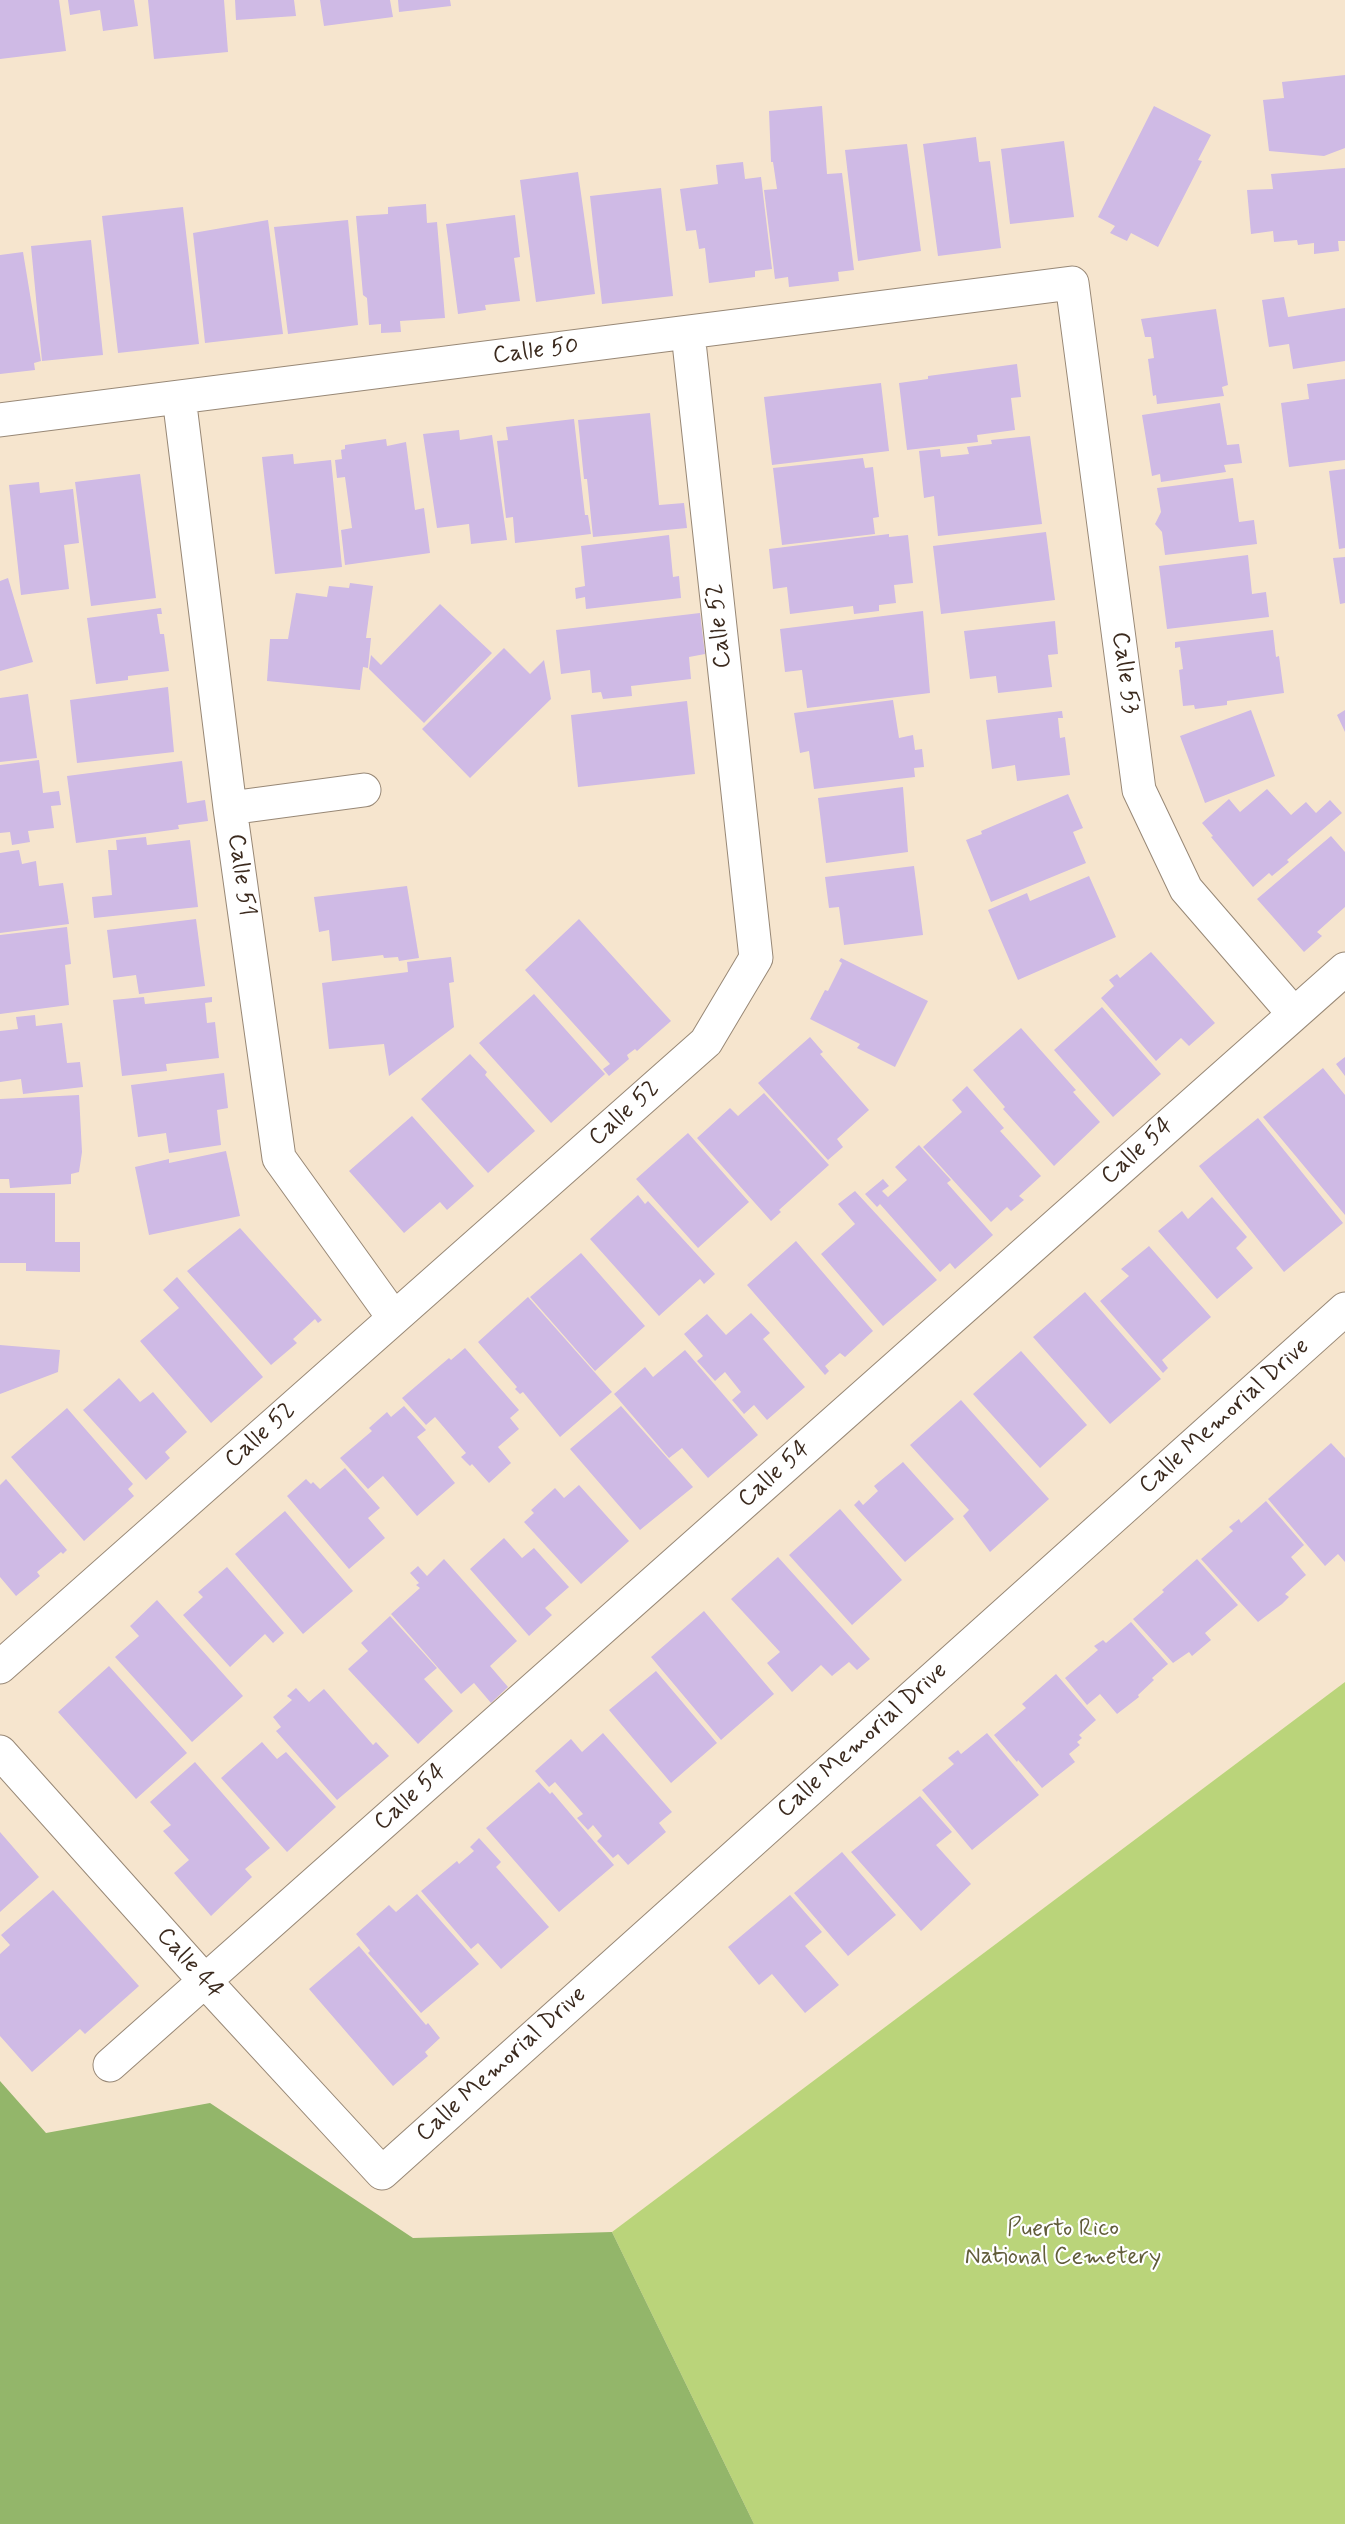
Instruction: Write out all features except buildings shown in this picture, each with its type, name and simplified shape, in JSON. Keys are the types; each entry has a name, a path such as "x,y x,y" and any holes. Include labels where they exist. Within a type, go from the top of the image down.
{"street":[{"name":"Calle 50","path":"0,420 1072,283"},
{"name":"Calle 53","path":"1072,283 1139,790 1186,888 1294,1014"},
{"name":"Calle 52","path":"0,1667 706,1042 756,958 688,333"},
{"name":"Calle 51","path":"178,397 230,808 279,1158 394,1318"},
{"path":"230,808 364,790"},
{"name":"Calle 54","path":"110,2065 1345,969"},
{"name":"Calle Memorial Drive","path":"382,2173 1345,1309"},
{"name":"Calle 44","path":"0,1752 205,1981 382,2173"}],"green space":[{"name":"Puerto Rico National Cemetery","path":"1345,1682 1345,2524 754,2524 612,2232"},
{"path":"0,2081 46,2133 210,2103 413,2238 612,2232 754,2524 0,2524"}]}
